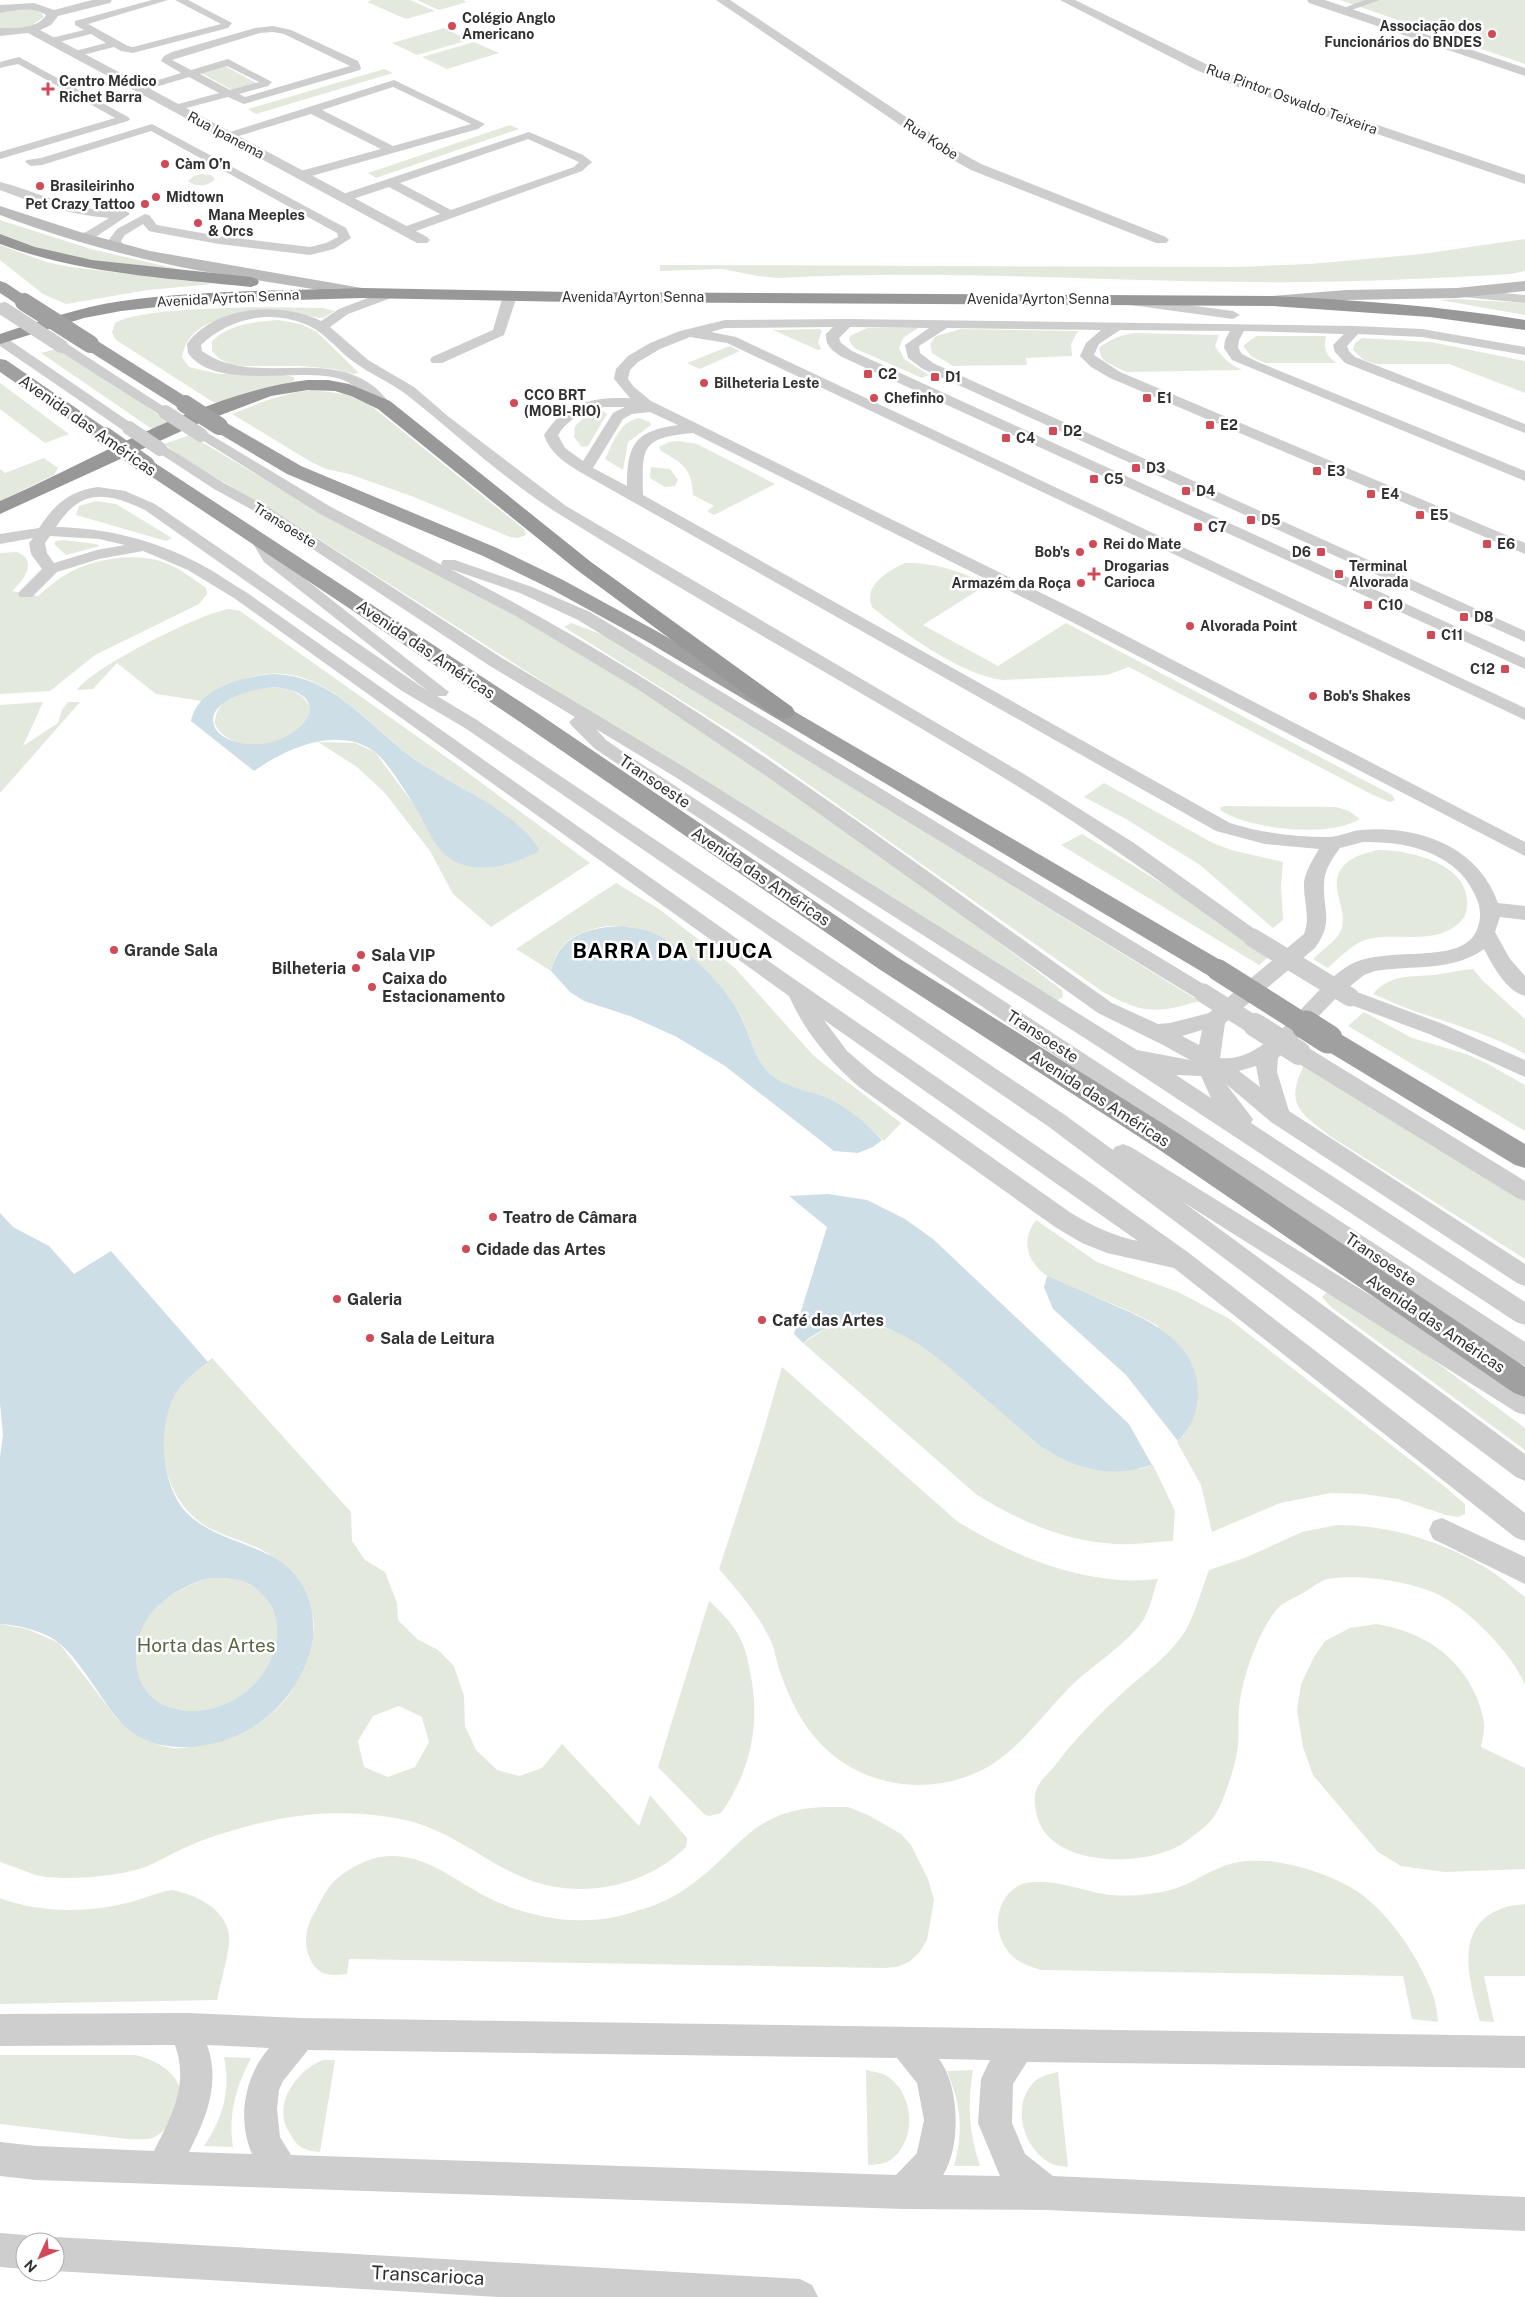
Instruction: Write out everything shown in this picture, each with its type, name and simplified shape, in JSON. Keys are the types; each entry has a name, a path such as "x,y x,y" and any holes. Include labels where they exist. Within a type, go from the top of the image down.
{"highway":[{"path":"0,239 42,254 88,263 362,293"},
{"path":"0,286 184,404 210,431 362,500 460,539 556,584 653,637 784,712 1218,970 1328,1039 1525,1157"},
{"name":"Avenida Ayrton Senna","path":"0,340 81,314 145,303 194,298 362,293 510,296 1272,301 1384,306 1456,314 1525,325"},
{"name":"Avenida das Américas","path":"1,364 146,465 528,716 888,963 1170,1143 1525,1384"},
{"path":"0,508 220,407 259,394 306,384 330,385 352,390 384,405 584,566 784,712"}],"main road":[{"path":"0,210 78,238 121,249 202,266 301,281 362,293"},
{"name":"Avenida Ayrton Senna","path":"1272,301 1346,295 1457,293 1525,286"}],"street":[{"path":"34,7 61,0"},
{"path":"0,9 34,7 43,8 52,14 106,0"},
{"name":"Rua Kobe","path":"722,0 951,153 976,167 1161,240"},
{"name":"Rua Pintor Oswaldo Teixeira","path":"1066,0 1201,67 1243,84 1525,180"},
{"path":"1313,0 1525,72"},
{"path":"0,32 30,29 48,22 52,18 52,14"},
{"name":"Rua Ipanema","path":"30,29 422,240"}],"lane":[{"path":"163,0 79,23 125,49 140,49 224,26 227,23 180,0"},
{"path":"1343,10 1376,0"},
{"path":"273,29 287,32 354,63 356,68 244,101 189,73 166,61 176,54 258,30 273,29"},
{"path":"51,41 92,31"},
{"path":"75,54 116,43"},
{"path":"0,65 19,60 124,119 0,156"},
{"path":"139,89 228,62 267,82 175,108"},
{"path":"228,136 312,110 386,84 394,84 479,124 301,175"},
{"path":"312,110 392,150"},
{"path":"0,186 29,198 102,216 124,214 145,218 153,228 219,240 310,251 330,246 345,238 342,231 152,127 44,154"},
{"path":"344,198 514,138 529,136 579,157 586,162 578,169 405,231"},
{"path":"78,148 27,164 92,146 101,141"},
{"path":"390,183 450,215"},
{"path":"78,238 90,235 124,214"},
{"path":"121,249 114,241 121,232 145,218"},
{"path":"1457,293 1525,299"},
{"path":"322,328 325,323 341,314 389,294"},
{"path":"437,360 499,332 510,296"},
{"path":"1111,299 1215,313 1311,321 1355,330"},
{"name":"Transoeste","path":"2,308 165,412 210,431 294,493 567,638 636,681 745,751 1105,1008 1124,1019 1156,1032 1212,1066 1279,1116 1525,1276"},
{"path":"384,405 364,387 348,378 328,372 240,371 217,368 204,362 195,353 194,344 203,333 215,326 259,314 289,316 307,320 322,328 356,358 410,391 506,469 561,510 1017,778 1127,848 1253,938 1350,997 1469,1043 1525,1069"},
{"path":"1525,351 1422,334 1355,330 847,323 725,324 685,334 654,346 633,359 623,369 621,379 629,390 650,406 1078,618 1525,850"},
{"path":"847,323 833,334 832,339 836,348 846,354 1525,664"},
{"path":"944,324 912,345 913,355 928,366 1525,637"},
{"path":"1116,326 1092,342 1088,348 1087,356 1096,364 1115,375 1525,549"},
{"path":"1239,328 1232,340 1231,348 1237,357 1252,365 1525,476"},
{"path":"1355,330 1340,345 1342,352 1350,360 1525,429"},
{"path":"685,334 703,333 731,340 1525,715"},
{"name":"Transoeste","path":"0,340 129,428 219,486 263,510 496,662 678,771 1130,1056 1525,1315"},
{"path":"650,406 606,401 587,405 568,414 556,424 551,435 554,446 563,455 585,469 1223,827 1249,836 1277,841 1334,843 1361,836 1393,835 1425,843 1454,858 1476,877 1490,909 1491,917 1486,934 1502,964 1525,989"},
{"path":"585,469 618,416 629,410 650,406"},
{"path":"635,496 634,460 639,444 651,434 668,430 696,428"},
{"path":"51,569 36,550 37,543 66,504 78,497 104,491 128,496 150,507 408,687 471,724 1057,1121 1525,1469"},
{"path":"0,539 46,531 85,532 145,547 193,566 240,595 796,990 1087,1192 1181,1260 1373,1408 1525,1530"},
{"path":"257,537 270,559 448,698 471,724"},
{"path":"26,594 51,569 98,555 145,547"},
{"name":"Transoeste","path":"396,547 472,570 526,590 584,616 1204,993 1299,1054 1525,1192"},
{"name":"Transoeste","path":"571,708 576,719 586,731 622,759 1525,1355"},
{"path":"1156,1032 1170,1031 1216,1019 1308,943 1315,935 1318,925 1314,883 1319,862 1334,843"},
{"path":"1490,909 1525,912"},
{"name":"Transoeste","path":"1130,1056 1160,1066 1212,1066 1267,1054 1357,970 1372,963 1389,960 1439,960 1459,954 1475,946 1486,934"},
{"path":"796,990 821,1033 839,1057 867,1081 1055,1214 1090,1236 1114,1246 1181,1260"},
{"path":"1212,1066 1208,1043 1216,1019"},
{"path":"1267,1054 1266,1072 1279,1116"},
{"name":"Transoeste","path":"1212,1066 1223,1098 1265,1143"},
{"path":"1057,1121 1100,1139 1525,1404"},
{"path":"1442,1530 1525,1571"},
{"path":"0,2030 272,2031 301,2034 1525,2052"},
{"path":"163,2168 192,2110 198,2087 196,2062 186,2030"},
{"path":"282,2172 264,2142 260,2109 263,2090 271,2070 301,2034"},
{"path":"903,2192 932,2162 941,2120 932,2076 906,2043"},
{"path":"1019,2046 997,2079 995,2123 1013,2166 1047,2193"},
{"path":"0,2159 36,2163 282,2172 903,2192 1047,2193 1525,2214"},
{"path":"0,2250 15,2251"},
{"name":"Transcarioca","path":"65,2255 800,2297"}],"green space":[{"path":"372,0 410,0 435,11 406,19 367,2"},
{"path":"417,0 463,0 467,2 439,10"},
{"name":"Associação dos Funcionários do BNDES","path":"1340,0 1525,0 1525,64"},
{"path":"13,9 35,10 44,17 29,27 0,30 0,11"},
{"path":"444,28 469,40 417,55 392,43"},
{"path":"474,42 499,53 447,69 422,57"},
{"path":"225,66 256,83 232,90 201,73"},
{"path":"384,69 393,73 256,114 248,109"},
{"path":"510,125 519,129 376,178 368,173"},
{"path":"202,174 211,175 215,179 202,185 195,185 188,181 194,176"},
{"path":"0,220 91,249 186,271 85,259 52,253 0,234"},
{"path":"1525,239 1525,271 1511,274 1446,278 1251,282 955,275 778,278 722,269 660,271 660,265 1236,267 1310,264 1422,254"},
{"path":"0,245 46,262 71,267 214,284 148,290 66,304 43,294 0,260"},
{"path":"1456,299 1525,303 1525,315 1440,300"},
{"path":"255,307 323,308 335,311 323,318 286,312 237,315 213,322 193,334 186,344 182,357 189,367 219,374 284,375 294,377 294,381 219,403 213,402 116,340 112,333 115,323 144,314 183,310"},
{"path":"278,320 301,324 317,332 359,373 353,374 333,369 301,366 243,366 230,364 220,359 212,351 212,341 234,327"},
{"path":"867,328 918,328 903,338 899,348 904,359 929,375 922,378 854,348 849,340 850,336"},
{"path":"820,329 822,331 818,342 821,349 818,350 773,330"},
{"path":"961,329 1078,331 1071,344 1072,356 1026,358 1027,365 953,366 932,353 930,344 936,336"},
{"path":"1127,334 1219,335 1215,346 1220,354 1242,370 1126,372 1106,362 1101,357 1099,348 1103,345"},
{"path":"1256,336 1326,336 1326,352 1337,363 1265,363 1252,357 1243,346"},
{"path":"1362,338 1431,342 1525,361 1525,393 1449,364 1375,364 1364,360 1353,350 1355,343"},
{"path":"730,346 740,351 700,369 687,363"},
{"path":"56,349 169,422 152,429 41,353"},
{"path":"0,383 69,434 45,443 0,409"},
{"path":"312,390 345,394 370,405 525,530 526,535 518,538 510,537 414,497 349,474 326,469 311,462 232,414 281,396"},
{"path":"603,411 607,414 588,446 582,447 574,437 575,426 584,418"},
{"path":"639,418 650,422 651,425 628,442 623,470 605,459 622,428 632,420"},
{"path":"190,435 321,513 474,592 606,666 771,777 951,906 1062,990 1063,997 1056,1001 608,723 287,519 187,461 164,444"},
{"path":"679,441 697,444 775,484 714,515 707,511 714,506 693,495 691,478 684,467 661,451 659,447 669,442"},
{"path":"44,458 58,468 54,475 0,501 0,469 5,473"},
{"path":"651,467 670,469 678,480 675,486 665,487 650,478"},
{"path":"96,501 116,504 172,538 166,541 76,515 79,506"},
{"path":"64,540 100,546 66,555 54,544 56,541"},
{"path":"17,552 24,556 28,566 21,582 12,591 38,596 61,577 76,569 100,561 138,558 163,562 174,567 206,588 207,594 199,604 95,655 50,691 0,694 0,553"},
{"path":"905,563 928,564 948,569 988,584 923,625 998,666 1066,623 1392,795 1395,800 1390,802 1373,795 1129,667 1107,675 1003,680 987,677 952,662 917,641 872,607 870,599 874,586 891,570"},
{"path":"230,609 240,611 456,764 590,863 491,927 453,894 430,851 385,793 357,767 318,742 355,743 375,752 417,809 439,848 455,861 477,867 539,848 514,821 419,762 358,711 315,683 292,675 267,674 239,681 215,692 202,701 156,694 117,663 93,689 77,690 103,668 149,642 197,619"},
{"path":"571,623 606,636 1199,1001 1171,1008 1150,1010 1129,1005 1103,992 751,744 564,627"},
{"path":"263,687 290,690 302,696 310,707 306,721 297,732 268,744 252,745 236,742 224,735 215,724 219,708 224,702 239,693"},
{"path":"43,702 23,746 58,723 62,710 68,702 80,702 0,793 0,705"},
{"path":"1104,783 1211,842 1231,850 1283,862 1281,887 1283,920 1273,928 1200,865 1126,819 1084,797"},
{"path":"1221,807 1336,807 1349,811 1360,819 1347,825 1330,828 1290,829 1250,823 1233,817 1220,810"},
{"path":"1082,834 1171,889 1270,956 1259,965 1061,845"},
{"path":"1378,850 1404,852 1446,867 1464,887 1467,900 1465,914 1458,924 1448,931 1437,935 1365,940 1350,948 1328,968 1313,959 1333,941 1342,928 1343,915 1338,894 1338,876 1346,863 1353,858"},
{"path":"616,883 659,909 735,968 813,1055 901,1123 884,1141 856,1116 840,1105 787,1084 775,1077 759,1060 742,1018 717,982 682,950 662,938 641,930 619,926 597,928 580,934 566,942 557,954 551,971 516,949"},
{"path":"1473,969 1483,981 1525,1019 1525,1054 1487,1036 1414,1011 1373,994 1386,983 1401,978"},
{"path":"1364,1012 1412,1038 1466,1054 1486,1063 1525,1085 1525,1131 1348,1026"},
{"path":"1304,1065 1525,1201 1525,1259 1333,1138 1304,1115 1296,1100 1296,1090"},
{"path":"1036,1220 1097,1262 1178,1292 1228,1318 1444,1486 1465,1504 1465,1514 1458,1517 1446,1515 1398,1499 1363,1494 1331,1493 1280,1503 1212,1532 1201,1485 1177,1442 1184,1435 1158,1326 1138,1315 1054,1280 1040,1270 1030,1257 1027,1243 1028,1235"},
{"path":"1327,1292 1401,1336 1525,1428 1525,1450 1331,1307 1322,1297"},
{"path":"855,1323 887,1328 905,1335 923,1346 1040,1446 1140,1469 1153,1465 1175,1511 1173,1541 1115,1544 1078,1539 1026,1521 977,1495 803,1343 825,1329"},
{"path":"212,1358 351,1512 352,1541 365,1560 385,1572 397,1603 398,1620 417,1639 438,1650 454,1666 464,1696 465,1726 476,1750 497,1770 519,1776 542,1768 562,1744 639,1826 650,1795 687,1838 686,1847 669,1861 630,1881 587,1889 565,1888 543,1884 522,1877 497,1865 450,1837 417,1823 402,1819 342,1813 302,1815 244,1827 199,1842 148,1866 124,1873 76,1878 47,1877 0,1862 0,1624 27,1629 59,1643 118,1720 143,1738 173,1748 193,1746 244,1731 258,1724 285,1700 293,1689 308,1657 314,1623 312,1615 293,1585 271,1556 249,1544 206,1526 191,1514 179,1499 170,1481 165,1462 163,1441 165,1422 171,1403 181,1386 192,1374","holes":["399,1706 422,1717 429,1742 415,1767 388,1777 364,1767 358,1741 373,1716"]},
{"path":"782,1367 958,1522 977,1533 1015,1552 1076,1573 1119,1580 1158,1579 1147,1612 1135,1630 1119,1646 1075,1682 1025,1737 1003,1757 971,1775 928,1785 885,1781 864,1774 844,1763 826,1749 803,1722 792,1702 779,1669 772,1643 761,1623 719,1569 760,1443"},
{"path":"1337,1525 1376,1528 1415,1536 1434,1543 1452,1550 1488,1569 1525,1597 1525,1685 1510,1659 1487,1632 1461,1609 1435,1593 1397,1582 1368,1578 1328,1579 1278,1608 1264,1629 1247,1670 1240,1697 1238,1745 1232,1772 1217,1812 1205,1827 1173,1849 1130,1859 1107,1859 1084,1855 1064,1848 1048,1836 1038,1819 1036,1811 1035,1795 1037,1788 1093,1721 1163,1657 1180,1638 1193,1614 1209,1570 1247,1557 1302,1532"},
{"name":"Horta das Artes","path":"210,1578 243,1581 253,1586 263,1595 270,1603 276,1619 277,1632 274,1650 267,1667 256,1682 243,1694 227,1703 209,1709 191,1711 173,1708 158,1701 147,1691 140,1678 136,1664 140,1633 147,1619 169,1597 182,1589"},
{"path":"709,1601 729,1622 743,1644 753,1691 754,1728 751,1745 740,1780 721,1813 709,1816 704,1814 658,1767"},
{"path":"1376,1624 1408,1632 1437,1647 1449,1658 1460,1669 1477,1698 1484,1724 1481,1747 1525,1768 1525,1869 1445,1872 1401,1866 1378,1852 1313,1775 1303,1747 1297,1710 1301,1684 1314,1657 1325,1641 1350,1628"},
{"path":"848,1807 868,1815 901,1834 911,1845 928,1879 934,1900 927,1940 919,1953 909,1962 897,1967 884,1968 349,1959 347,1974 334,1975 321,1972 316,1968 307,1950 306,1937 310,1921 330,1886 348,1870 374,1858 395,1856 421,1862 446,1873 483,1895 532,1914 567,1920 602,1919 646,1908 680,1892 706,1873 762,1824 799,1810"},
{"path":"1270,1861 1301,1867 1331,1878 1350,1887 1376,1907 1400,1934 1419,1965 1434,1998 1438,2022 1412,2019 1403,1976 1041,1970 1017,1960 1003,1943 999,1933 999,1912 1003,1902 1009,1893 1018,1886 1028,1883 1051,1883 1102,1894 1130,1896 1160,1892 1178,1887 1232,1863"},
{"path":"171,1890 190,1895 208,1904 222,1917 226,1925 229,1941 217,2000 0,2004 0,1898 31,1907 79,1910 127,1903"},
{"path":"1525,1904 1525,1976 1484,1976 1494,2022 1480,2021 1469,1972 1471,1940 1477,1926 1489,1915 1506,1907"},
{"path":"0,2055 135,2055 144,2057 161,2065 174,2077 179,2085 182,2104 165,2129 156,2136 146,2139 128,2139 0,2124"},
{"path":"224,2057 251,2058 237,2090 232,2123 233,2147 204,2146 216,2125 224,2103 226,2069"},
{"path":"323,2060 335,2060 320,2152 307,2150 296,2142 289,2132 283,2110 285,2100 296,2080 313,2065"},
{"path":"866,2070 886,2075 891,2079 899,2087 908,2107 909,2130 906,2140 893,2158 875,2165 868,2165"},
{"path":"973,2070 970,2119 973,2142 980,2166 954,2166 959,2141 960,2118 947,2071"},
{"path":"1058,2072 1068,2167 1052,2164 1034,2149 1024,2127 1022,2115 1023,2103 1027,2092 1034,2082 1042,2077"}],"shaded area":[{"path":"272,674 294,676 315,683 334,693 419,762 483,800 513,821 527,833 539,848 538,852 505,865 481,868 459,863 448,857 434,842 417,810 380,756 361,744 345,740 313,743 267,762 254,771 191,721 195,709 212,692 235,681","holes":["273,687 295,692 307,700 310,711 305,722 294,732 278,740 260,744 240,743 225,737 217,731 213,721 215,712 231,699 254,690"]},
{"path":"624,926 650,932 666,940 705,969 735,1006 757,1056 772,1075 791,1086 825,1097 841,1105 863,1121 882,1140 873,1147 858,1153 834,1151 725,1066 675,1036 630,1016 584,1001 570,992 551,971 555,958 561,949 578,935 600,928"},
{"path":"828,1194 867,1200 905,1219 933,1239 1129,1424 1152,1465 1137,1469 1108,1471 1080,1466 1053,1454 1040,1446 935,1356 915,1342 894,1331 872,1324 849,1322 826,1328 803,1343 794,1334 827,1227 789,1196"},
{"path":"0,1213 13,1227 49,1246 74,1274 111,1251 208,1362 181,1386 173,1399 167,1414 164,1431 166,1466 176,1498 185,1511 200,1524 273,1557 288,1568 301,1583 311,1608 313,1638 310,1652 300,1677 275,1710 253,1727 220,1742 182,1747 164,1745 147,1740 131,1731 117,1718 82,1668 59,1643 31,1629 0,1624 0,1457 3,1435 0,1403","holes":["210,1578 243,1581 256,1588 270,1603 277,1623 274,1650 267,1667 256,1682 243,1694 227,1703 209,1709 191,1711 173,1708 158,1701 147,1691 140,1678 136,1664 140,1633 147,1619 169,1597 182,1589"]},
{"path":"1047,1276 1139,1316 1168,1335 1180,1346 1190,1359 1196,1375 1198,1394 1192,1420 1178,1441 1126,1375 1053,1309 1044,1287"}],"place":[{"name":"Colégio Anglo Americano","path":"452,26"},
{"name":"Associação dos Funcionários do BNDES","path":"1492,34"},
{"name":"Centro Médico Richet Barra","path":"48,89"},
{"name":"Càm O’n","path":"165,164"},
{"name":"Brasileirinho","path":"40,186"},
{"name":"Midtown","path":"156,197"},
{"name":"Pet Crazy Tattoo","path":"145,204"},
{"name":"Mana Meeples & Orcs","path":"198,223"},
{"name":"C2","path":"868,374"},
{"name":"D1","path":"935,377"},
{"name":"Bilheteria Leste","path":"704,383"},
{"name":"Chefinho","path":"874,398"},
{"name":"E1","path":"1147,398"},
{"name":"CCO BRT (MOBI-RIO)","path":"514,403"},
{"name":"E2","path":"1210,425"},
{"name":"D2","path":"1053,431"},
{"name":"C4","path":"1006,438"},
{"name":"D3","path":"1136,468"},
{"name":"E3","path":"1317,471"},
{"name":"C5","path":"1094,479"},
{"name":"D4","path":"1186,491"},
{"name":"E4","path":"1371,494"},
{"name":"E5","path":"1420,515"},
{"name":"D5","path":"1251,520"},
{"name":"C7","path":"1198,527"},
{"name":"Rei do Mate","path":"1093,544"},
{"name":"E6","path":"1487,544"},
{"name":"Bob's","path":"1080,552"},
{"name":"D6","path":"1321,552"},
{"name":"Drogarias Carioca","path":"1094,574"},
{"name":"Terminal Alvorada","path":"1339,574"},
{"name":"Armazém da Roça","path":"1081,583"},
{"name":"C10","path":"1368,605"},
{"name":"D8","path":"1464,617"},
{"name":"Alvorada Point","path":"1190,626"},
{"name":"C11","path":"1431,635"},
{"name":"C12","path":"1505,669"},
{"name":"Bob's Shakes","path":"1313,696"},
{"name":"Grande Sala","path":"114,950"},
{"name":"Sala VIP","path":"361,955"},
{"name":"Bilheteria","path":"356,968"},
{"name":"Caixa do Estacionamento","path":"372,987"},
{"name":"Teatro de Câmara","path":"493,1217"},
{"name":"Cidade das Artes","path":"466,1249"},
{"name":"Galeria","path":"337,1299"},
{"name":"Café das Artes","path":"762,1320"},
{"name":"Sala de Leitura","path":"370,1338"}],"district":[{"name":"BARRA DA TIJUCA","path":"673,951"}]}
